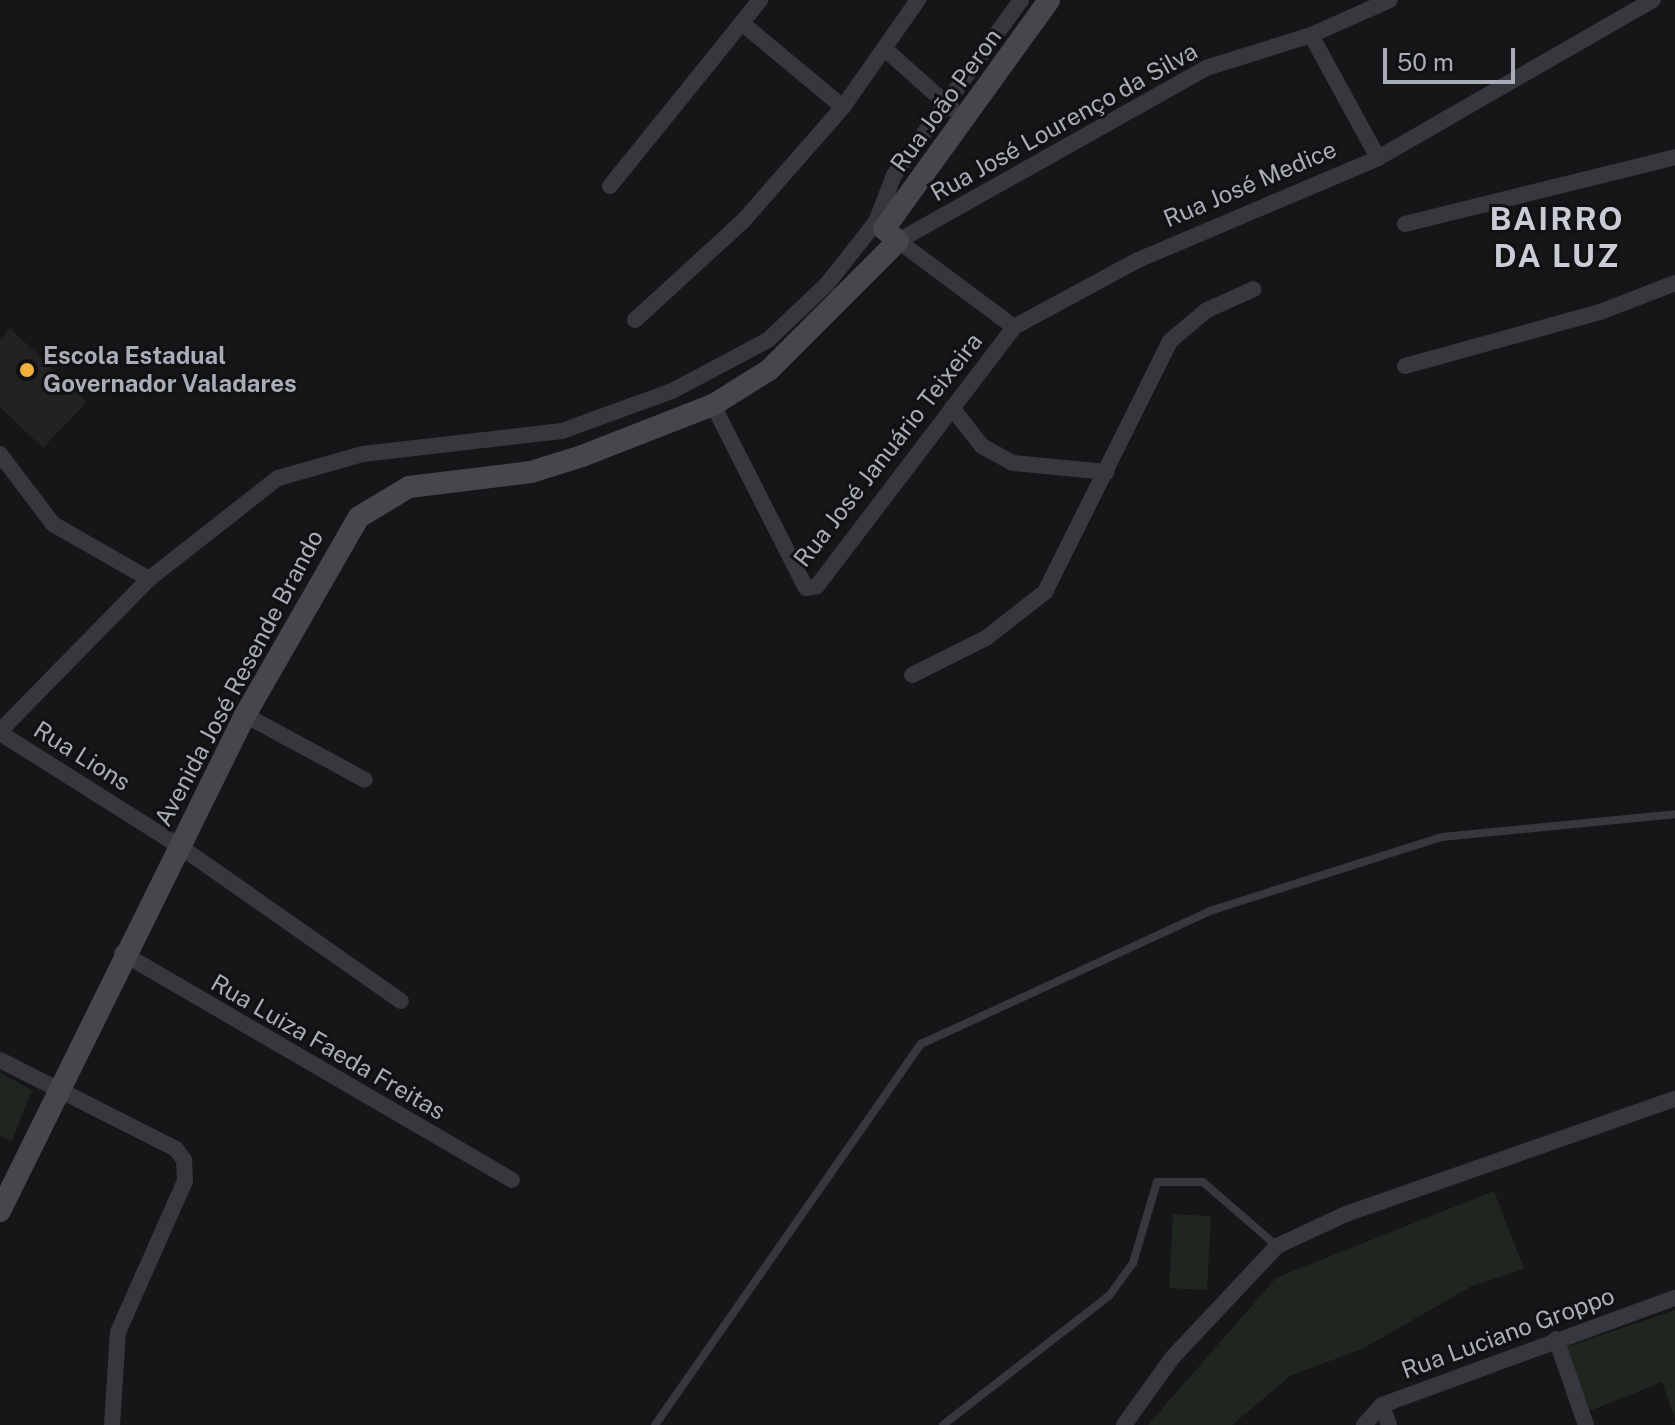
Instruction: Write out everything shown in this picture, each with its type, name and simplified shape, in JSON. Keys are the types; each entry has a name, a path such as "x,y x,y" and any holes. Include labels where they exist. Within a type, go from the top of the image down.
{"street":[{"path":"610,186 760,0"},
{"path":"635,320 744,220 843,107 918,0"},
{"path":"0,732 149,579 278,478 363,454 562,431 725,367 798,314 886,231 894,175 1021,0"},
{"name":"Rua João Peron","path":"886,231 966,122 1049,0"},
{"name":"Rua José Lourenço da Silva","path":"886,231 1206,68 1311,35 1390,0"},
{"name":"Rua José Medice","path":"1014,327 1138,260 1378,158 1653,0"},
{"path":"743,24 843,107"},
{"path":"1311,35 1378,158"},
{"path":"885,49 966,122"},
{"path":"1405,224 1675,157"},
{"path":"886,231 1014,327"},
{"name":"Avenida José Resende Brando","path":"0,1211 122,953 245,715 339,543 381,500 409,487 531,472 713,405 808,338 886,231"},
{"path":"1405,366 1600,312 1675,283"},
{"path":"912,675 986,638 1045,592 1170,341 1207,310 1254,289"},
{"name":"Rua José Januário Teixeira","path":"713,405 811,588 1014,327"},
{"path":"952,408 982,446 1013,463 1107,472"},
{"path":"0,454 53,524 149,579"},
{"path":"245,715 365,780"},
{"name":"Rua Lions","path":"0,732 178,845 401,1001"},
{"name":"Rua Luiza Faeda Freitas","path":"122,953 512,1180"},
{"path":"0,1060 176,1149 185,1181 118,1332 112,1425"},
{"path":"1124,1425 1172,1358 1277,1246 1346,1214 1675,1099"},
{"name":"Rua Luciano Groppo","path":"1364,1425 1382,1405 1675,1298"},
{"path":"1556,1339 1586,1425"},
{"path":"1382,1405 1389,1425"}],"lane":[{"path":"655,1425 921,1044 1213,910 1442,837 1675,814"},
{"path":"943,1425 1109,1296 1133,1263 1157,1182 1203,1182 1277,1246"}],"shaded area":[{"name":"Escola Estadual Governador Valadares","path":"10,328 87,402 43,448 0,407 0,339"},
{"path":"0,1073 32,1090 12,1141 0,1136"},
{"path":"1494,1191 1524,1269 1472,1286 1364,1348 1290,1376 1232,1425 1148,1425 1276,1278"},
{"path":"1173,1214 1211,1216 1207,1290 1169,1288"},
{"path":"1675,1310 1675,1419 1662,1382 1584,1413 1563,1348"}],"place":[{"name":"Escola Estadual Governador Valadares","path":"27,370"}],"district":[{"name":"BAIRRO DA LUZ","path":"1557,238"}]}
